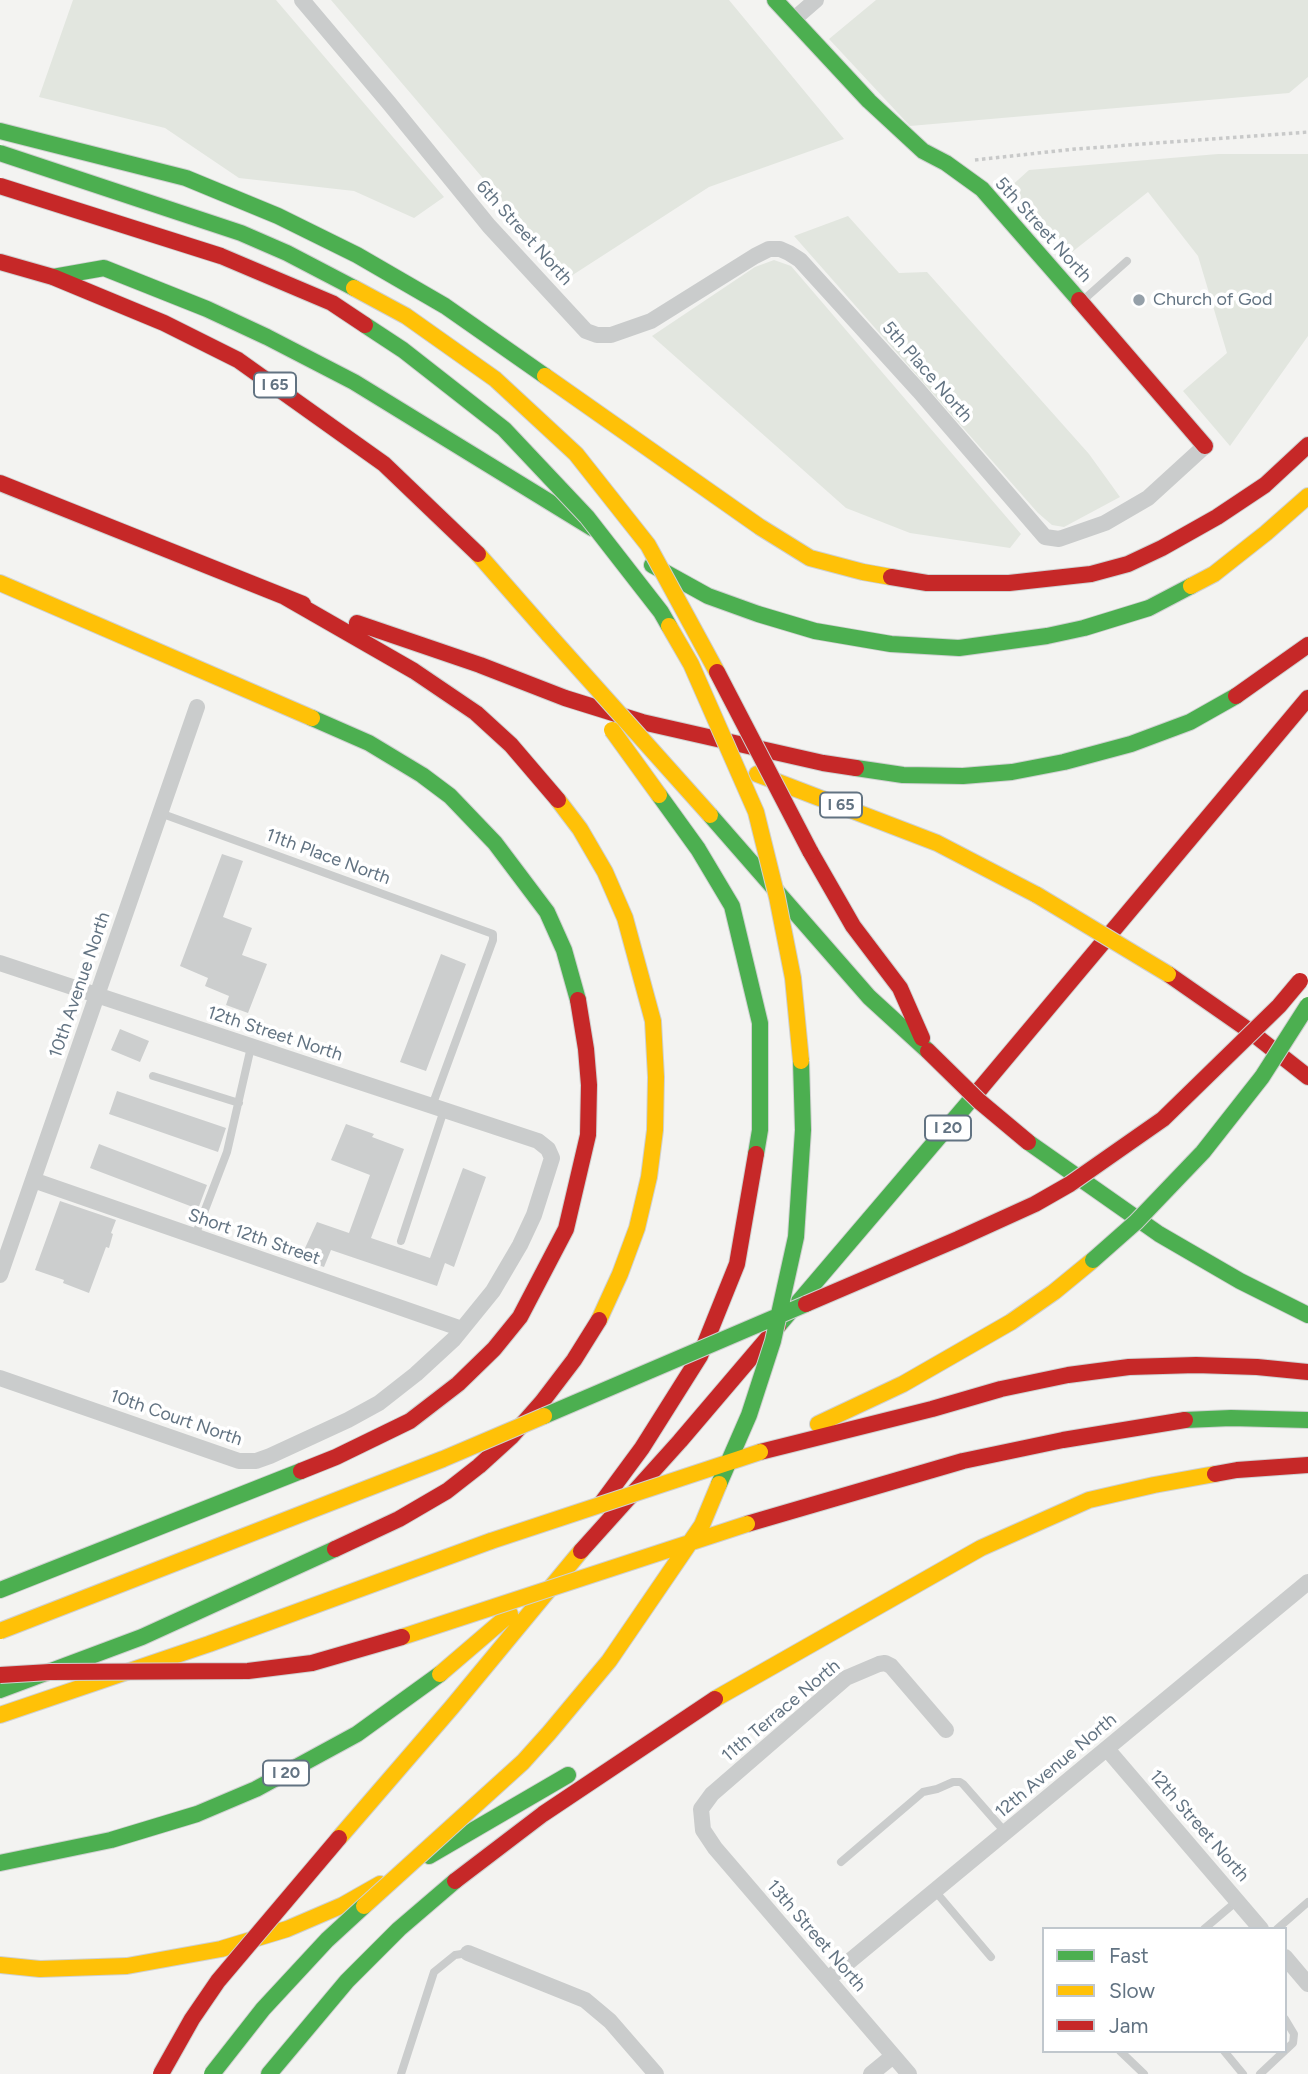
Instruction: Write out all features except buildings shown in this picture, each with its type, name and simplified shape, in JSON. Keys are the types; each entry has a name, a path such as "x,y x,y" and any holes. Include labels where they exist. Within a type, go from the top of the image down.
{"main road":[{"name":"5th Street North","path":"775,0 869,101 923,151 947,163 982,189 1205,446"},
{"path":"0,131 186,178 278,216 357,255 445,306 760,527 810,558 863,572 927,583 1009,583 1091,574 1128,564 1217,517 1265,485 1308,445"},
{"path":"0,153 241,233 286,253 406,316 495,379 576,454 648,545 810,851 853,926 900,988 928,1051"},
{"path":"0,186 221,256 332,303 403,351 504,429 548,474 626,566 661,612 691,664 756,812 793,978 803,1103 796,1237 774,1341 749,1415 702,1525 609,1661 549,1733 523,1762 327,1940 263,2009 212,2074"},
{"name":"I 65","path":"0,262 54,277 164,323 238,360 384,464 466,541 869,997 979,1101 1028,1142 1158,1234 1240,1281 1308,1315"},
{"path":"54,277 104,268 207,309 354,382 664,572 708,596 815,631 891,644 958,648 1047,636 1084,628 1149,608 1214,574 1308,496"},
{"name":"I 65","path":"0,483 285,597 480,665 565,698 642,722 754,773 937,843 1037,895 1168,974 1247,1029 1308,1077"},
{"path":"0,583 369,743 422,775 450,796 495,843 547,912 564,950 577,995 589,1085 588,1135 566,1229 520,1317 494,1349 458,1384 410,1421 336,1457 0,1590"},
{"path":"0,1690 142,1637 399,1519 447,1491 512,1436 574,1360 597,1324 637,1228 649,1177 655,1130 653,1021 625,918 605,872 580,829 545,783 511,745 476,713 414,671 285,597"},
{"path":"529,1596 642,1448 700,1356 737,1264 760,1130 760,1023 732,906 698,849 611,729 549,635"},
{"path":"642,722 865,771 903,775 1013,772 1131,744 1190,722 1243,692 1308,645"},
{"name":"I 20","path":"0,1863 111,1840 197,1814 266,1784 357,1734 406,1700 447,1669 581,1551 680,1441 904,1181 1308,698"},
{"path":"0,1631 443,1460 1035,1204 1070,1184 1164,1119 1279,1006 1308,973"},
{"path":"760,1452 903,1384 960,1353 1054,1292 1136,1222 1203,1152 1262,1077 1308,1004"},
{"path":"0,1715 209,1644 491,1541 760,1452 1001,1389 1068,1375 1129,1367 1196,1365 1308,1372"},
{"path":"0,1675 50,1672 248,1671 312,1663 399,1638 747,1524 963,1461 1063,1440 1191,1419 1308,1420"},
{"path":"269,2074 347,1981 443,1890 542,1814 710,1702 981,1548 1089,1500 1237,1470 1308,1465"},
{"path":"161,2074 192,2019 218,1982 581,1551"},
{"path":"607,1752 643,1731 710,1702"},
{"path":"0,1965 40,1969 127,1966 221,1949 287,1929 343,1905 582,1766"}],"street":[{"name":"6th Street North","path":"302,0 489,226 586,331 597,335 611,335 651,321 769,249"},
{"path":"793,20 816,0"},
{"name":"5th Place North","path":"769,249 780,249 800,260 919,391 1045,537 1059,539 1105,523 1148,498 1205,446"},
{"name":"10th Avenue North","path":"0,1275 197,708"},
{"name":"12th Street North","path":"0,963 538,1141"},
{"name":"10th Court North","path":"0,1378 239,1461 256,1461 331,1428 379,1403 416,1374 454,1339 483,1305 505,1272 534,1214 552,1158 548,1149 538,1141"},
{"name":"Short 12th Street","path":"33,1180 462,1329"},
{"name":"12th Avenue North","path":"828,1979 1308,1582"},
{"name":"11th Terrace North","path":"701,1818 704,1803 712,1794 846,1678 885,1663 891,1666 946,1730"},
{"name":"12th Street North","path":"1107,1749 1259,1927"},
{"name":"13th Street North","path":"701,1818 704,1830 715,1848 909,2074"},
{"path":"468,1953 585,2000 610,2021 656,2074"},
{"path":"1287,1959 1308,1983"},
{"path":"871,2074 893,2056"}],"lane":[{"path":"1081,302 1127,261"},
{"name":"11th Place North","path":"160,813 493,934 438,1108"},
{"path":"195,1236 227,1152 251,1047"},
{"path":"153,1076 239,1102"},
{"path":"401,1241 438,1108"},
{"path":"841,1862 923,1793 953,1782 963,1784 1006,1833"},
{"path":"934,1891 991,1958"},
{"path":"1205,1927 1237,1901"},
{"path":"1279,1927 1308,1902"},
{"path":"401,2074 434,1972 454,1955 468,1953"},
{"path":"1287,2022 1294,2034 1293,2043 1287,2049"},
{"path":"1122,2053 1144,2074"},
{"path":"1226,2053 1243,2074"},
{"path":"1260,2074 1282,2053"}],"path":[{"path":"947,163 1075,149 1308,132"}],"shaded area":[{"path":"73,0 276,0 444,197 414,218 354,191 239,178 165,128 39,97"},
{"path":"331,0 729,0 844,139 709,187 568,278"},
{"path":"876,0 1308,0 1308,77 1289,93 910,126 829,39"},
{"path":"1218,154 1308,154 1308,336 1230,446 1183,391 1227,353 1198,256 1148,192 1067,256 1008,189 1029,170"},
{"path":"848,216 899,273 927,272 1089,454 1120,497 1064,527 1052,525 1038,513 794,236"},
{"path":"774,260 791,266 1021,534 1010,548 910,533 846,508 652,336 755,267"}],"traffic: fast":[{"path":"775,0 869,101 923,151 946,163 982,189 1079,300"},
{"path":"0,131 186,178 278,216 357,255 445,306 545,376"},
{"path":"0,153 241,233 287,253 354,288"},
{"path":"53,277 104,268 207,309 354,382 592,528"},
{"path":"365,325 403,350 504,429 587,517 669,626"},
{"path":"652,565 708,596 815,631 891,644 959,648 1084,628 1149,608 1191,586"},
{"path":"856,768 903,775 963,776 1012,772 1064,762 1131,744 1190,722 1236,696"},
{"path":"312,718 369,743 422,775 450,796 495,843 547,912 564,950 578,1000"},
{"path":"659,795 698,849 732,906 760,1023 760,1130 756,1154"},
{"path":"710,815 869,997 928,1051"},
{"path":"1093,1260 1136,1222 1203,1152 1262,1077 1308,1005"},
{"path":"719,1484 749,1415 773,1341 796,1237 803,1130 801,1061"},
{"path":"778,1326 980,1089"},
{"path":"1028,1142 1159,1234 1240,1281 1308,1315"},
{"path":"544,1416 806,1304"},
{"path":"1185,1420 1308,1420"},
{"path":"0,1590 301,1471"},
{"path":"0,1690 142,1637 335,1549"},
{"path":"0,1863 111,1840 197,1814 256,1789 357,1734 440,1674"},
{"path":"429,1856 568,1775"},
{"path":"269,2074 347,1981 399,1929 455,1881"},
{"path":"212,2074 263,2009 327,1940 364,1906"}],"traffic: slow":[{"path":"354,288 406,316 495,379 576,454 648,545 717,672"},
{"path":"545,376 760,527 810,558 891,577"},
{"path":"1191,586 1214,574 1308,496"},
{"path":"478,554 549,635"},
{"path":"0,583 312,718"},
{"path":"669,626 691,664 756,812 793,978 801,1061"},
{"path":"549,635 710,815"},
{"path":"612,730 659,795"},
{"path":"757,774 937,843 1037,895"},
{"path":"558,800 580,829 605,872 625,918 653,1021 655,1130 649,1177 637,1228 599,1320"},
{"path":"1037,895 1168,974"},
{"path":"818,1424 903,1384 1011,1322 1093,1260"},
{"path":"0,1631 443,1459 544,1416"},
{"path":"491,1541 760,1452"},
{"path":"715,1699 981,1548 1089,1500 1215,1474"},
{"path":"364,1906 523,1762 549,1733 609,1661 702,1525 719,1484"},
{"path":"402,1637 747,1524"},
{"path":"0,1715 209,1644 491,1541"},
{"path":"339,1838 581,1551"},
{"path":"440,1674 510,1614"},
{"path":"0,1965 40,1969 127,1966 221,1949 287,1929 343,1905 380,1884"}],"traffic: jam":[{"path":"0,186 221,256 332,303 365,325"},
{"path":"0,262 53,277 164,323 238,360 384,464 478,554"},
{"path":"1079,300 1205,446"},
{"path":"891,577 927,583 1009,583 1091,574 1128,564 1217,517 1265,485 1308,445"},
{"path":"0,483 303,604"},
{"path":"285,597 414,671 476,713 511,745 558,800"},
{"path":"357,623 480,665 565,698 642,722 856,768"},
{"path":"1236,696 1308,645"},
{"path":"717,672 810,851"},
{"path":"980,1089 1308,698"},
{"path":"810,851 853,926 900,988 922,1038"},
{"path":"1168,974 1247,1029 1308,1077"},
{"path":"806,1304 958,1239 1035,1204 1070,1184 1163,1119 1279,1006 1300,981"},
{"path":"301,1471 410,1421 458,1384 494,1349 520,1317 566,1229 588,1135 589,1085 578,1000"},
{"path":"928,1051 979,1101 1028,1142"},
{"path":"600,1505 642,1448 700,1356 737,1264 756,1154"},
{"path":"335,1549 399,1519 447,1491 479,1466 512,1436 542,1402 574,1360 599,1320"},
{"path":"581,1551 778,1326"},
{"path":"760,1452 1001,1389 1068,1375 1129,1367 1196,1365 1308,1372"},
{"path":"747,1524 963,1461 1063,1440 1185,1420"},
{"path":"1215,1474 1308,1465"},
{"path":"0,1675 50,1672 248,1671 312,1663 402,1637"},
{"path":"455,1881 543,1814 715,1699"},
{"path":"161,2074 192,2019 218,1981 339,1838"}],"place":[{"name":"Church of God","path":"1139,300"}]}
